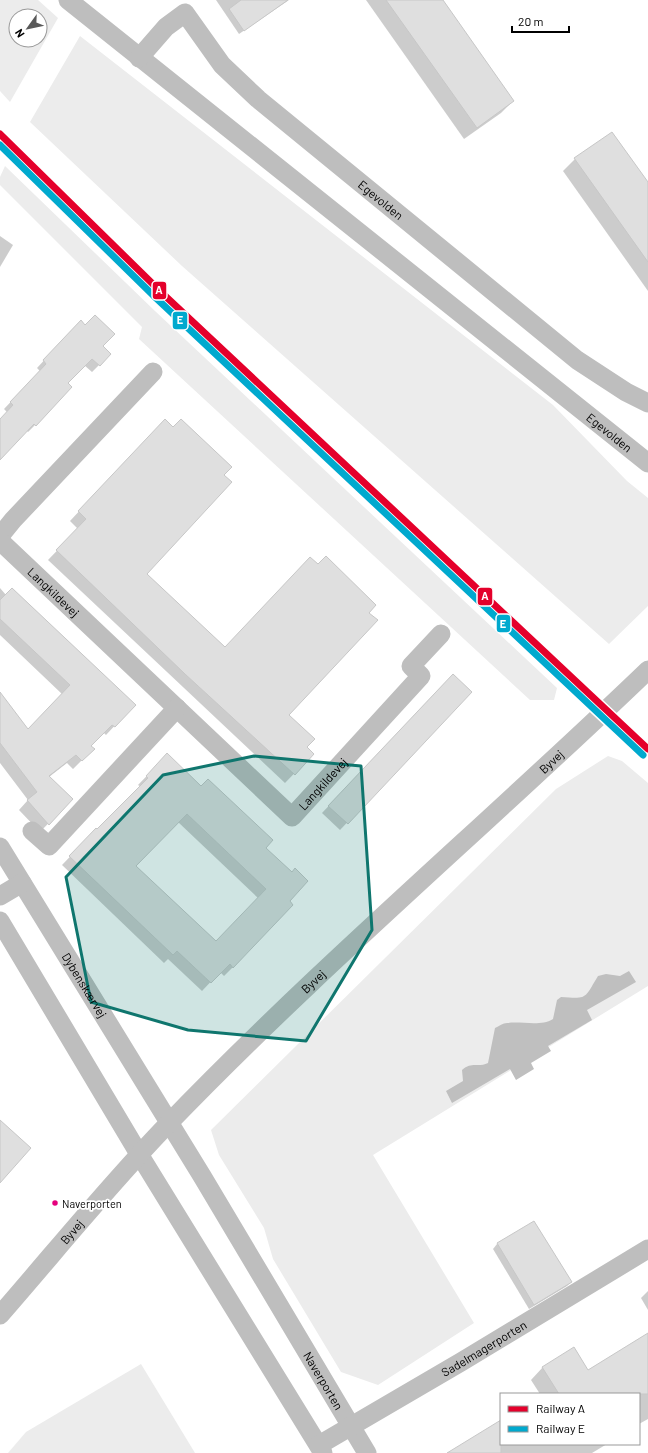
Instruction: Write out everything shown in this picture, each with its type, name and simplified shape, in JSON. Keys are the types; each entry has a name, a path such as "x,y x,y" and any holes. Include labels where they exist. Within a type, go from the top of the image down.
{"street":[{"name":"Egevolden","path":"68,0 648,464"},
{"name":"Egevolden","path":"139,58 166,27 185,13 222,65 258,99 577,360 626,392 648,403"},
{"path":"0,536 13,520 153,372"},
{"name":"Langkildevej","path":"0,541 292,817 421,676 411,666 441,634"},
{"name":"Byvej","path":"0,1315 139,1154 168,1123 310,983 564,750 648,670"},
{"path":"32,831 49,846 176,708"},
{"name":"Dybenskærvej","path":"1,852 22,883 168,1123"},
{"path":"0,896 22,883"},
{"path":"0,921 139,1154 321,1449"},
{"name":"Naverporten","path":"168,1123 202,1176 367,1453"},
{"name":"Sadelmagerporten","path":"321,1449 351,1426 461,1362 648,1249"}],"highlighted area":[{"path":"254,756 361,766 372,930 306,1041 188,1030 91,1002 66,877 163,775"}],"shaded area":[{"path":"0,0 38,0 47,8 8,8 8,48 41,48 10,102 0,91"},
{"path":"48,9 58,18 48,36"},
{"path":"80,36 553,405 627,481 648,498 648,606 609,644 182,266 30,122"},
{"path":"5,166 155,311 557,688 554,700 530,700 139,339 142,327 0,185 0,177"},
{"path":"608,756 622,761 648,783 648,986 373,1155 474,1323 378,1385 341,1372 273,1259 264,1228 219,1155 211,1130 556,789"},
{"path":"629,971 636,982 587,1010 592,1020 548,1046 551,1051 531,1063 534,1069 516,1080 510,1069 452,1103 446,1091 463,1081 462,1070 472,1065 488,1063 495,1028 506,1023 542,1023 553,1019 557,1000 561,997 576,998 584,996 598,976 606,974 620,976"},
{"path":"141,1364 195,1453 8,1453 26,1432"}],"building":[{"path":"241,0 288,0 244,31 229,9"},
{"path":"386,0 443,0 514,101 477,128"},
{"path":"612,132 648,182 648,262 574,158"},
{"path":"95,315 115,334 103,346 111,354 100,366 92,359 68,383 72,387 36,426 34,424 0,460 0,419 13,405 10,402 46,364 43,360 81,320 85,325"},
{"path":"165,419 173,427 181,419 232,467 224,475 232,482 147,574 225,647 310,557 318,564 326,556 376,605 369,613 378,620 289,715 315,739 307,747 314,754 295,775 185,674 56,550 86,519 78,511"},
{"path":"12,588 136,705 115,727 112,725 91,746 95,749 82,761 76,755 49,776 73,799 49,825 27,800 37,792 0,743 0,692 28,729 70,685 0,619 0,600"},
{"path":"453,674 472,692 348,824 328,806"},
{"path":"167,753 201,786 208,779 273,840 266,848 292,872 295,868 308,881 290,901 293,905 233,968 230,964 211,983 177,951 173,955 69,856 148,778 146,776","holes":["187,814 266,889 216,941 136,866"]},
{"path":"0,1120 31,1148 0,1183"},
{"path":"534,1221 572,1282 534,1305 497,1243"},
{"path":"648,1333 648,1394 558,1393 542,1367 574,1347 588,1370"},
{"path":"500,1421 501,1453 447,1453"}],"rail line":[{"name":"A","path":"0,134 161,292 648,749"},
{"name":"E","path":"0,145 156,298 643,755"}],"place":[{"name":"Naverporten","path":"55,1203"}]}
